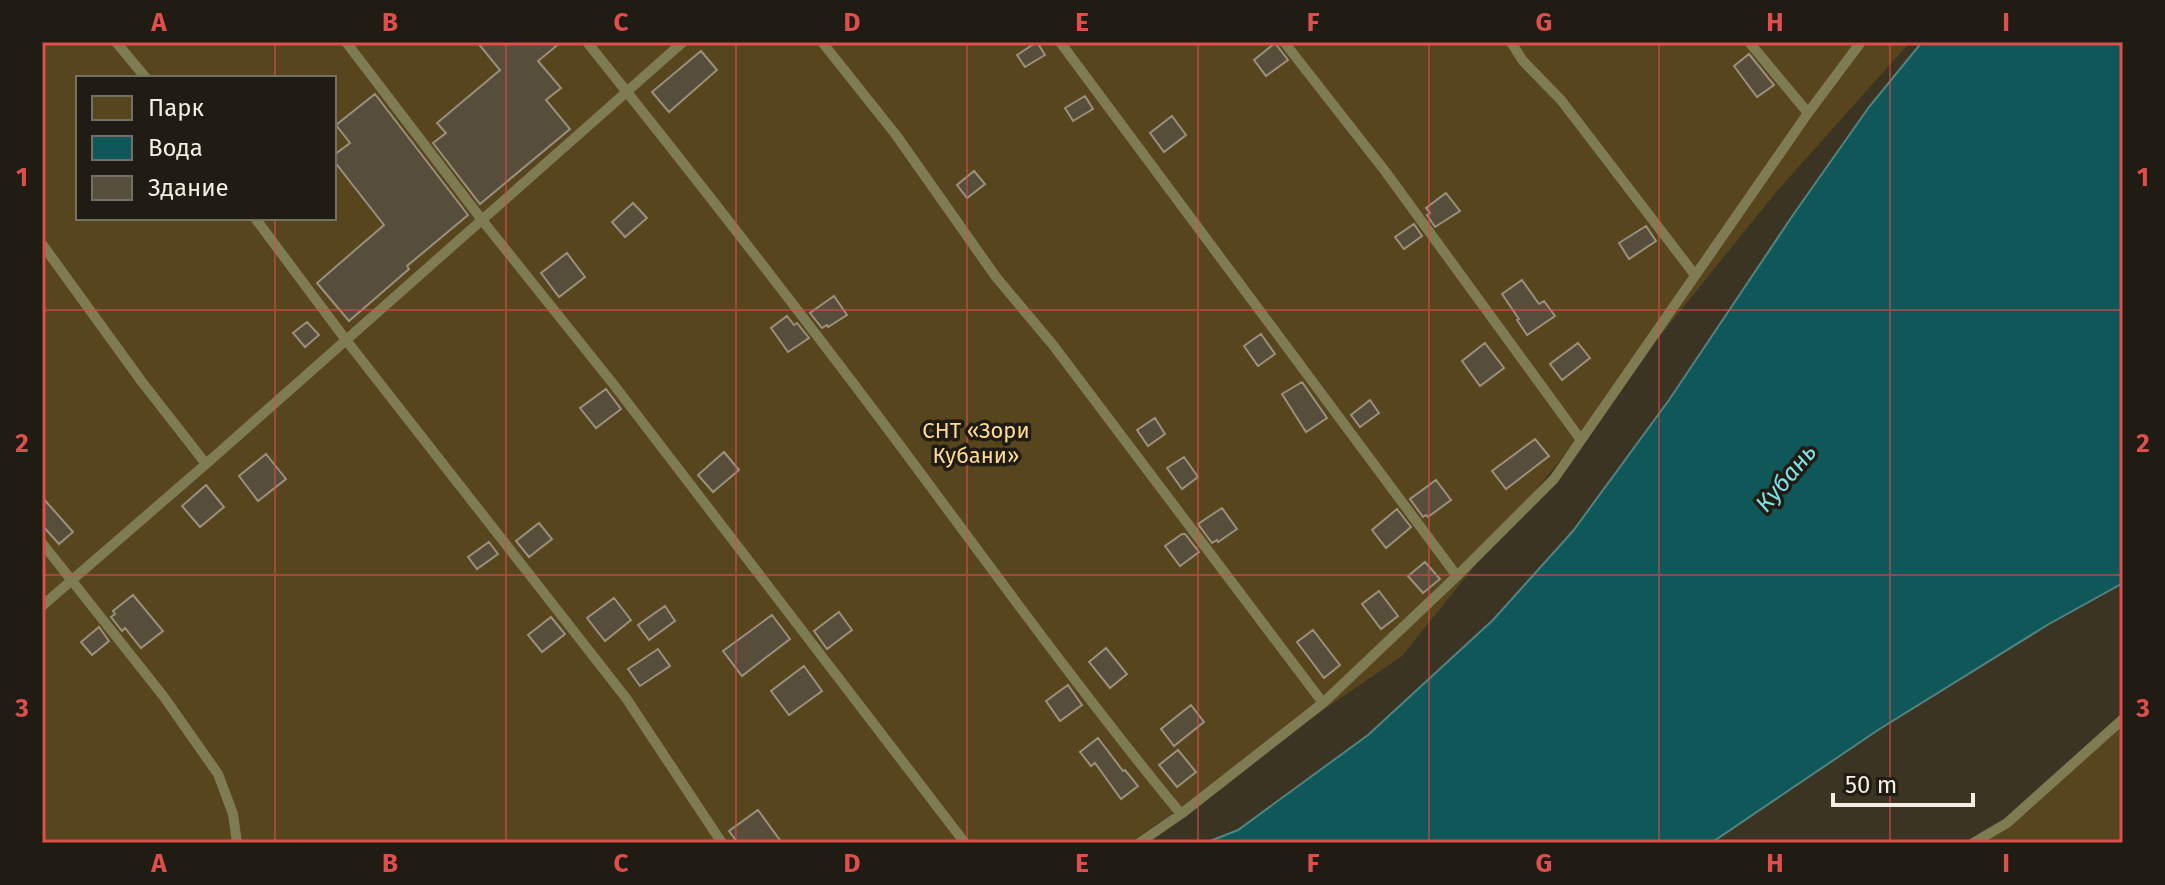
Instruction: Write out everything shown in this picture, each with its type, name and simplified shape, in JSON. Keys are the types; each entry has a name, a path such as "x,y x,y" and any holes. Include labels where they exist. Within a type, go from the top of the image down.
{"lane":[{"path":"116,42 144,76"},
{"path":"346,42 965,843"},
{"path":"587,42 874,411 1043,638 1181,814"},
{"path":"42,606 683,42"},
{"path":"822,42 896,135 996,277 1053,345 1323,703"},
{"path":"1060,42 1457,576"},
{"path":"1284,42 1385,171 1581,440"},
{"path":"1511,42 1523,61 1561,100 1695,275"},
{"path":"1749,42 1808,113"},
{"path":"1139,843 1323,703 1554,479 1808,113 1861,42"},
{"path":"256,220 346,340 626,698 722,843"},
{"path":"42,244 206,464"},
{"path":"42,543 164,697 218,774 233,814 237,843"},
{"path":"1973,843 2007,823 2123,719"}],"green space":[{"name":"СНТ «Зори Кубани»","path":"42,42 1910,42 1777,191 1402,656 1129,843 42,843"},
{"path":"2123,719 2123,843 1973,843 2007,823"}],"water":[{"name":"Кубань","path":"1922,42 2123,42 2123,583 2049,624 1878,730 1711,843 1205,843 1238,830 1368,735 1493,620 1573,531 1669,400 1869,107"}],"building":[{"path":"477,42 561,42 538,61 561,88 546,100 570,129 480,204 433,143 446,133 437,123 500,70"},
{"path":"1037,42 1045,55 1025,67 1017,55"},
{"path":"1275,43 1288,60 1266,76 1254,60"},
{"path":"701,51 717,70 669,112 652,92"},
{"path":"1749,54 1774,85 1757,97 1734,66"},
{"path":"375,94 468,215 407,266 409,269 349,321 317,283 384,225 336,164 336,154 350,143 336,125"},
{"path":"1085,96 1093,109 1073,121 1065,108"},
{"path":"1172,116 1186,135 1164,152 1150,133"},
{"path":"974,171 985,184 967,198 957,185"},
{"path":"1446,193 1460,211 1435,227 1426,208"},
{"path":"633,203 647,218 625,237 612,222"},
{"path":"1414,224 1422,236 1404,249 1395,237"},
{"path":"1646,226 1656,241 1629,259 1619,243"},
{"path":"567,253 585,277 559,297 541,273"},
{"path":"1522,280 1539,304 1544,301 1555,316 1527,335 1502,294"},
{"path":"834,296 847,315 822,328 810,313"},
{"path":"787,316 809,338 788,352 771,328"},
{"path":"307,322 319,335 305,347 293,333"},
{"path":"1261,334 1275,354 1258,366 1244,346"},
{"path":"1485,343 1504,368 1480,386 1462,361"},
{"path":"1578,343 1590,358 1562,380 1550,364"},
{"path":"1302,382 1327,418 1306,432 1282,394"},
{"path":"606,389 621,409 596,428 580,408"},
{"path":"1370,400 1379,413 1360,427 1351,415"},
{"path":"1155,418 1165,434 1148,446 1137,430"},
{"path":"1535,439 1549,456 1506,489 1492,471"},
{"path":"724,452 739,470 713,492 698,475"},
{"path":"266,454 286,479 258,501 239,476"},
{"path":"1184,457 1198,477 1182,489 1167,468"},
{"path":"1436,480 1451,500 1428,517 1423,517 1410,499"},
{"path":"206,485 224,507 200,527 182,506"},
{"path":"42,497 73,532 59,544 42,525"},
{"path":"1222,508 1237,529 1212,543 1198,524"},
{"path":"1397,509 1411,527 1386,548 1372,530"},
{"path":"539,523 552,539 529,557 516,541"},
{"path":"1182,534 1199,552 1180,566 1165,546"},
{"path":"489,542 498,554 477,569 468,557"},
{"path":"1425,562 1440,579 1423,593 1408,576"},
{"path":"1379,591 1398,616 1381,629 1362,604"},
{"path":"133,595 163,631 141,648 125,628 122,631 111,617 115,614 113,611"},
{"path":"614,598 631,620 605,641 587,618"},
{"path":"665,606 675,621 649,640 638,625"},
{"path":"839,612 852,630 827,649 814,631"},
{"path":"772,615 790,639 742,676 723,651"},
{"path":"551,617 565,634 542,652 528,635"},
{"path":"99,627 109,641 92,655 81,642"},
{"path":"1313,630 1340,665 1324,678 1297,642"},
{"path":"1106,648 1127,674 1110,688 1089,662"},
{"path":"658,649 670,666 640,686 628,669"},
{"path":"804,666 822,691 789,715 771,691"},
{"path":"1068,685 1082,705 1060,721 1046,701"},
{"path":"1191,705 1204,722 1174,746 1161,729"},
{"path":"1098,738 1138,786 1121,799 1095,763 1091,766 1080,752"},
{"path":"1178,750 1196,772 1177,787 1159,765"},
{"path":"758,810 782,843 738,843 729,831"}]}
